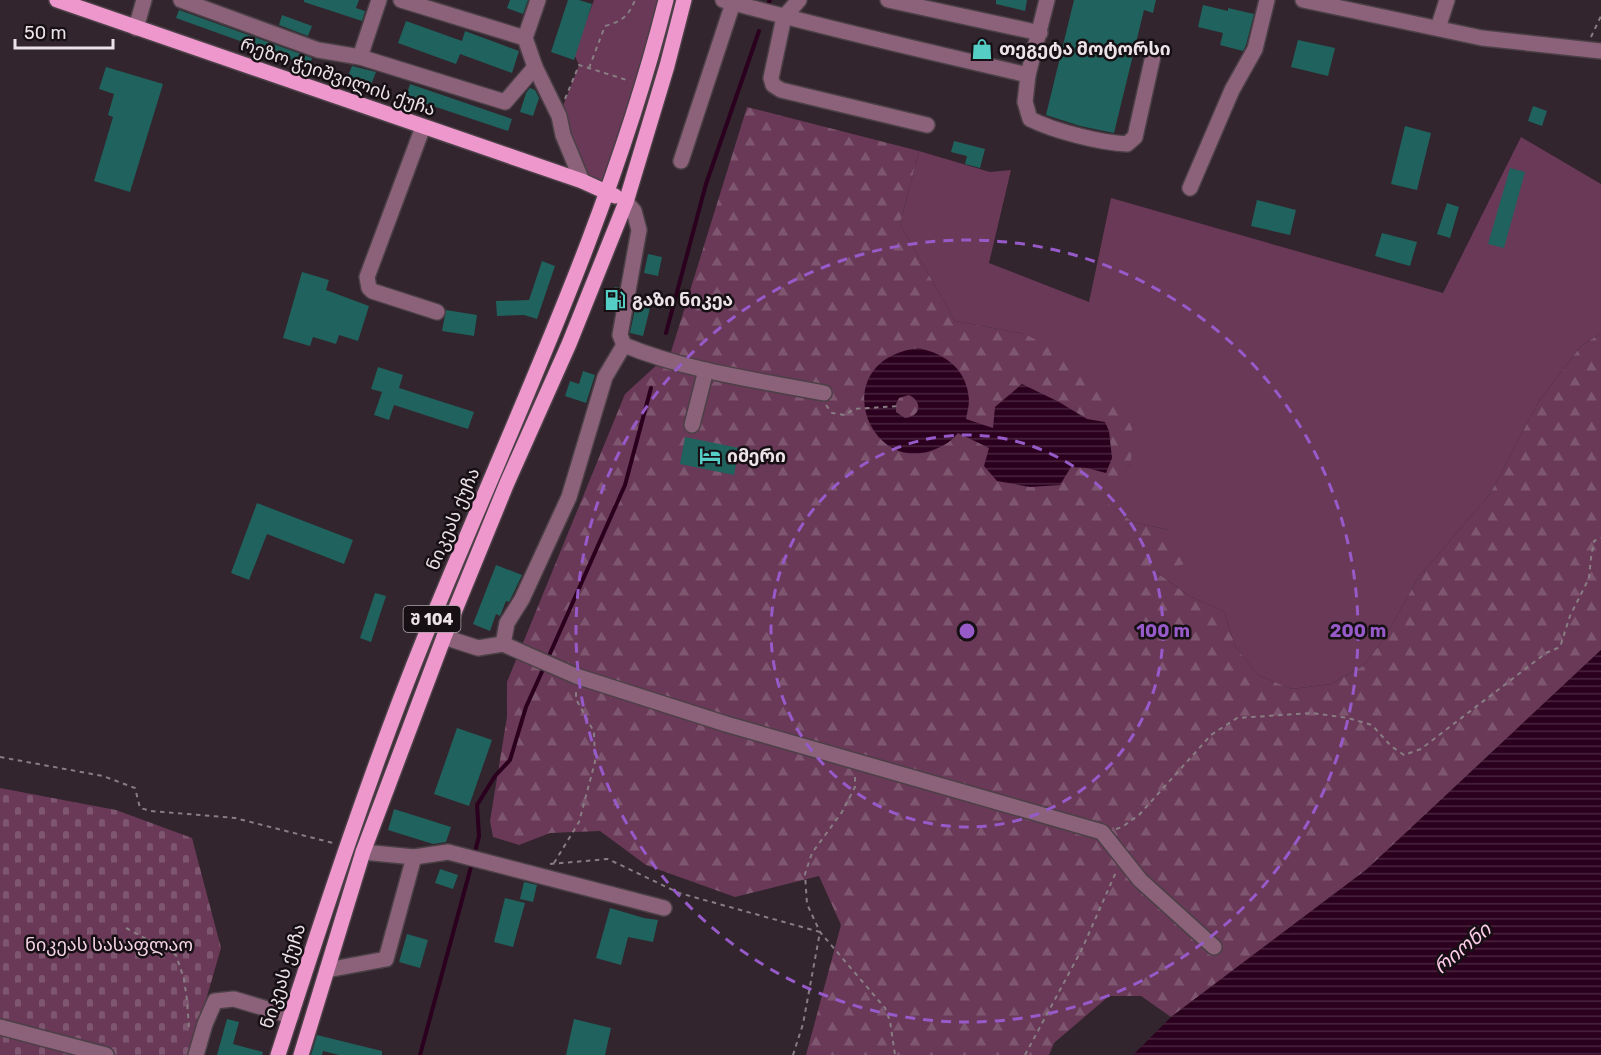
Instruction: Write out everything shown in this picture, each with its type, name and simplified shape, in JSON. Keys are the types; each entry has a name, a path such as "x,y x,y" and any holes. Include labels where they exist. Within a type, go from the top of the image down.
{"main road":[{"name":"რეზო ჭეიშვილის ქუჩა","path":"57,0 582,181 626,202"},
{"name":"ნიკეას ქუჩა","path":"278,1055 346,846 426,634 552,334 607,191 643,85 666,0"},
{"name":"ნიკეას ქუჩა","path":"301,1055 363,852 444,637 507,483 569,344 626,202 667,66 684,0"}],"street":[{"path":"136,28 144,0"},
{"path":"181,0 318,50 360,57 505,102 535,67"},
{"path":"360,57 379,0"},
{"path":"401,0 525,38"},
{"path":"538,0 525,38 535,67 559,116 563,135 582,181"},
{"path":"799,0 784,17 771,78 773,85 781,90 927,125"},
{"path":"888,0 1040,33"},
{"path":"1047,0 1028,75 1025,102 1030,119 1043,126 1111,143 1127,144 1135,137 1153,56"},
{"path":"1190,188 1232,90 1255,49 1267,0"},
{"path":"1303,0 1482,38 1601,51"},
{"path":"1438,28 1447,0"},
{"path":"681,161 728,1 888,43 1028,75"},
{"path":"423,127 367,277 369,288 372,291 437,312"},
{"path":"626,202 634,211 639,230 620,335 624,345 644,353 706,370 824,393"},
{"path":"503,644 507,623 522,599 569,497 605,377 624,345"},
{"path":"692,425 706,370"},
{"path":"444,637 478,648 503,644 576,676 726,724 1102,832 1140,880 1214,947"},
{"path":"363,852 414,857 448,852 664,908"},
{"path":"327,970 386,959 414,857"},
{"path":"196,1055 215,1001 234,999 291,1016"},
{"path":"0,1027 106,1055"}],"path":[{"path":"589,68 605,26 617,22 629,13 635,0"},
{"path":"1584,50 1601,16"},
{"path":"559,116 579,65 643,85"},
{"path":"824,393 824,400 832,413 844,415 854,409 899,406"},
{"path":"1102,832 1122,827 1139,815 1211,735 1237,718 1312,713 1348,718 1372,724 1391,746 1404,755 1421,749 1546,653 1560,647 1570,616 1589,578 1594,541 1601,538"},
{"path":"554,863 579,822 596,762 594,732 576,699 576,676"},
{"path":"0,758 103,776 135,788 140,808 151,811 235,818 346,846"},
{"path":"855,762 855,787 842,812 812,853 805,874 807,904 820,932 885,1008 890,1021 896,1055"},
{"path":"1025,1055 1082,949 1122,857"},
{"path":"544,864 609,860 679,893 820,932"},
{"path":"126,928 176,955 184,979 189,1029"},
{"path":"793,1055 803,1024 820,932"}],"green space":[{"path":"594,0 666,0 607,191 582,181 559,116 579,65 574,54"},
{"path":"747,107 919,151 900,224 955,321 1025,334 1090,369 1116,394 1132,428 1131,464 1105,502 1133,522 1169,530 1189,563 1155,571 1189,596 1224,611 1235,646 1258,675 1292,689 1331,684 1363,666 1384,639 1418,578 1490,494 1539,401 1581,346 1601,333 1601,650 1366,870 1171,1017 1141,996 1109,996 1054,1043 1049,1055 806,1055 841,925 819,876 735,897 646,865 600,831 550,833 519,845 493,837 490,821 507,717 507,682 625,394 671,352"},
{"path":"1521,137 1601,184 1601,333 1581,346 1539,401 1490,494 1418,578 1384,639 1363,666 1331,684 1292,689 1258,675 1235,646 1224,611 1189,596 1154,570 1169,530 1133,522 1104,502 1131,464 1025,334 955,321 900,224 919,151 990,172 1011,170 989,263 1089,302 1111,198 1443,293"},
{"name":"ნიკეას სასაფლაო","path":"0,788 116,810 192,838 221,948 190,1055 0,1055"}],"water":[{"path":"918,348 946,359 959,372 967,389 969,402 966,419 993,428 995,407 1022,384 1087,419 1105,422 1109,431 1112,458 1106,473 1071,467 1060,485 1030,487 997,481 984,466 989,448 958,433 944,445 918,453 896,449 878,436 867,417 864,395 871,375 888,358","holes":["909,395 918,405 914,415 905,418 896,412 899,398"]},
{"name":"რიონი","path":"1601,650 1601,1055 1133,1055 1171,1017 1366,870"}],"building":[{"path":"304,0 359,0 356,8 365,11 362,21 304,2"},
{"path":"510,0 528,0 523,14 507,8"},
{"path":"568,0 579,0 592,4 574,60 551,52"},
{"path":"996,0 1027,0 1025,11 996,4"},
{"path":"1074,0 1156,0 1153,13 1144,10 1114,133 1080,126 1046,115"},
{"path":"1203,5 1254,14 1243,51 1220,45 1223,33 1198,27"},
{"path":"179,10 312,58 310,66 176,18"},
{"path":"282,15 312,26 308,36 279,25"},
{"path":"406,21 462,41 465,31 519,51 512,73 460,54 456,64 398,43"},
{"path":"1298,40 1335,48 1328,76 1291,67"},
{"path":"352,66 376,72 369,90 346,81"},
{"path":"106,67 163,84 130,192 94,181 113,117 108,115 114,94 99,89"},
{"path":"410,84 512,119 508,131 406,97"},
{"path":"530,88 535,90 539,98 533,116 520,112"},
{"path":"1533,106 1547,111 1542,126 1528,121"},
{"path":"1405,126 1431,133 1417,190 1391,184"},
{"path":"954,141 985,149 980,168 965,164 967,156 951,152"},
{"path":"1510,168 1525,172 1504,248 1488,244"},
{"path":"1257,200 1296,210 1290,235 1251,226"},
{"path":"1447,203 1459,207 1450,238 1437,234"},
{"path":"1382,233 1417,242 1410,266 1375,256"},
{"path":"648,254 662,257 658,276 644,273"},
{"path":"542,261 555,266 537,319 524,315 497,316 496,301 529,300"},
{"path":"302,272 329,280 326,290 369,306 358,341 339,335 336,344 313,337 310,346 283,338"},
{"path":"615,287 619,288 615,310 603,306"},
{"path":"636,304 650,308 643,336 630,333"},
{"path":"446,310 477,315 474,336 442,331"},
{"path":"378,367 403,375 399,388 474,412 468,429 394,405 389,420 374,415 382,392 371,389"},
{"path":"583,371 595,375 586,403 565,396 570,381 579,384"},
{"name":"იმერი","path":"685,437 739,448 734,475 680,464"},
{"path":"257,503 353,540 344,564 267,534 249,580 231,573"},
{"path":"496,565 522,575 509,602 506,601 500,616 496,614 490,631 473,624"},
{"path":"375,593 386,596 371,642 360,638"},
{"path":"457,728 492,740 469,806 434,794"},
{"path":"394,809 451,827 446,842 433,844 388,830"},
{"path":"440,869 458,875 453,889 435,883"},
{"path":"524,882 537,885 533,902 520,899"},
{"path":"505,898 525,903 513,947 494,942"},
{"path":"610,908 658,920 653,942 628,937 621,965 596,958"},
{"path":"407,934 428,940 420,968 399,962"},
{"path":"227,1019 239,1022 233,1044 263,1052 262,1055 217,1055"},
{"path":"574,1019 611,1028 605,1055 566,1055"},
{"path":"317,1035 382,1051 382,1055 339,1055 323,1051 322,1055 311,1055"}],"waterway":[{"path":"666,333 706,184 759,31"},
{"path":"548,658 625,485 651,388"},
{"path":"474,856 479,836 477,805 495,776 510,760 526,707 545,665"},
{"path":"420,1055 472,863"}],"place":[{"name":"თეგეტა მოტორსი","path":"982,49"},
{"name":"გაზი ნიკეა","path":"615,300"},
{"name":"იმერი","path":"710,456"}]}
